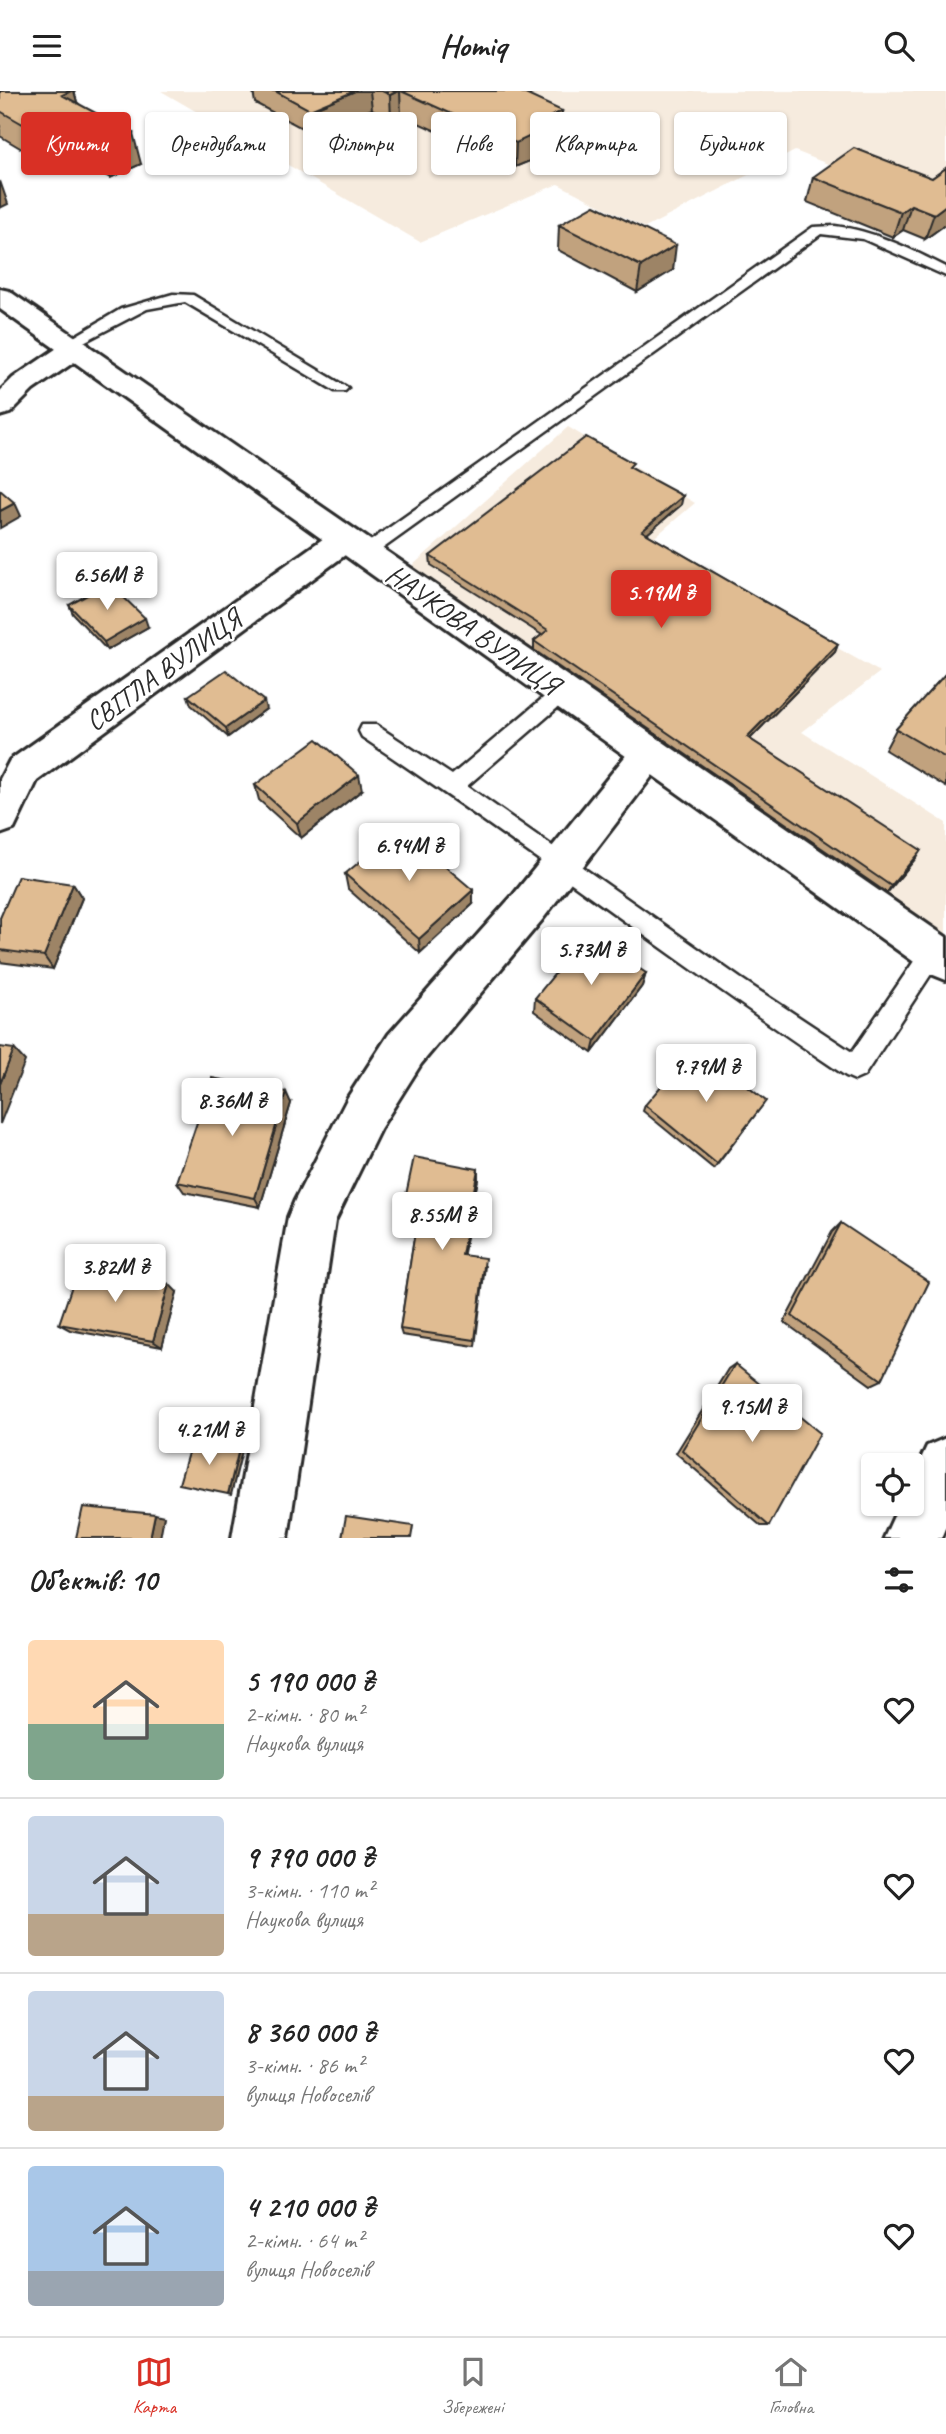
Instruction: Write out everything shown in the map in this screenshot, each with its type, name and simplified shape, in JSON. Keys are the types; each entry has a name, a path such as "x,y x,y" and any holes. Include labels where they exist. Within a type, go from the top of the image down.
{"street":[{"name":"НАУКОВА ВУЛИЦЯ","path":"0,297 939,957"},
{"path":"0,407 23,384 73,346"},
{"name":"СВІТЛА ВУЛИЦЯ","path":"0,818 23,771 355,546"},
{"path":"260,1538 312,1217 364,1113 405,1049 528,907 559,863 649,753"},
{"path":"912,1538 946,1465"}],"lane":[{"path":"355,546 818,230 839,231 890,245 946,271"},
{"path":"73,346 153,302 172,296 188,298 340,388"},
{"path":"454,785 563,692"},
{"path":"369,731 454,785 760,1008 855,1068 939,957"}],"shaded area":[{"path":"161,91 946,91 946,211 795,151 787,155 787,112 674,112 674,175 748,175 645,228 558,184 420,242 305,175 417,175 417,112 303,112 303,174 289,166 289,112 197,112"},
{"path":"568,427 695,503 649,542 880,672 802,732 946,823 946,935 615,717 412,566"}],"building":[{"path":"0,91 71,91 62,95 94,112 21,112 21,123 0,111"},
{"path":"275,91 355,91 310,110"},
{"path":"382,91 398,91 390,95"},
{"path":"401,91 519,91 562,111 530,112 530,136 516,143 516,112 447,112"},
{"path":"854,148 932,178 946,168 946,205 934,214 911,205 901,212 813,177"},
{"path":"595,205 676,245 641,266 559,225"},
{"path":"586,437 633,463 629,467 683,496 642,531 838,644 747,737 921,850 891,886 534,641 548,630 430,556"},
{"path":"0,490 15,503 0,511"},
{"path":"109,583 145,618 104,642 69,605"},
{"path":"226,670 264,701 226,728 188,696"},
{"path":"946,673 946,758 896,729"},
{"path":"317,739 359,775 297,823 255,785"},
{"path":"400,828 473,890 419,939 345,874"},
{"path":"18,876 73,884 44,956 0,950 0,918"},
{"path":"587,934 646,973 595,1041 535,998"},
{"path":"695,1046 766,1101 717,1164 645,1105"},
{"path":"0,1047 14,1049 0,1084"},
{"path":"212,1078 286,1092 255,1198 177,1182"},
{"path":"414,1157 478,1169 462,1255 485,1258 475,1340 400,1329 418,1212 403,1209"},
{"path":"841,1223 929,1282 882,1380 792,1316"},
{"path":"78,1268 169,1284 153,1341 59,1324"},
{"path":"735,1364 820,1433 769,1526 682,1450"},
{"path":"192,1439 239,1449 228,1494 179,1484"},
{"path":"83,1507 155,1514 150,1538 76,1538"},
{"path":"346,1516 413,1526 411,1538 342,1538"}]}
